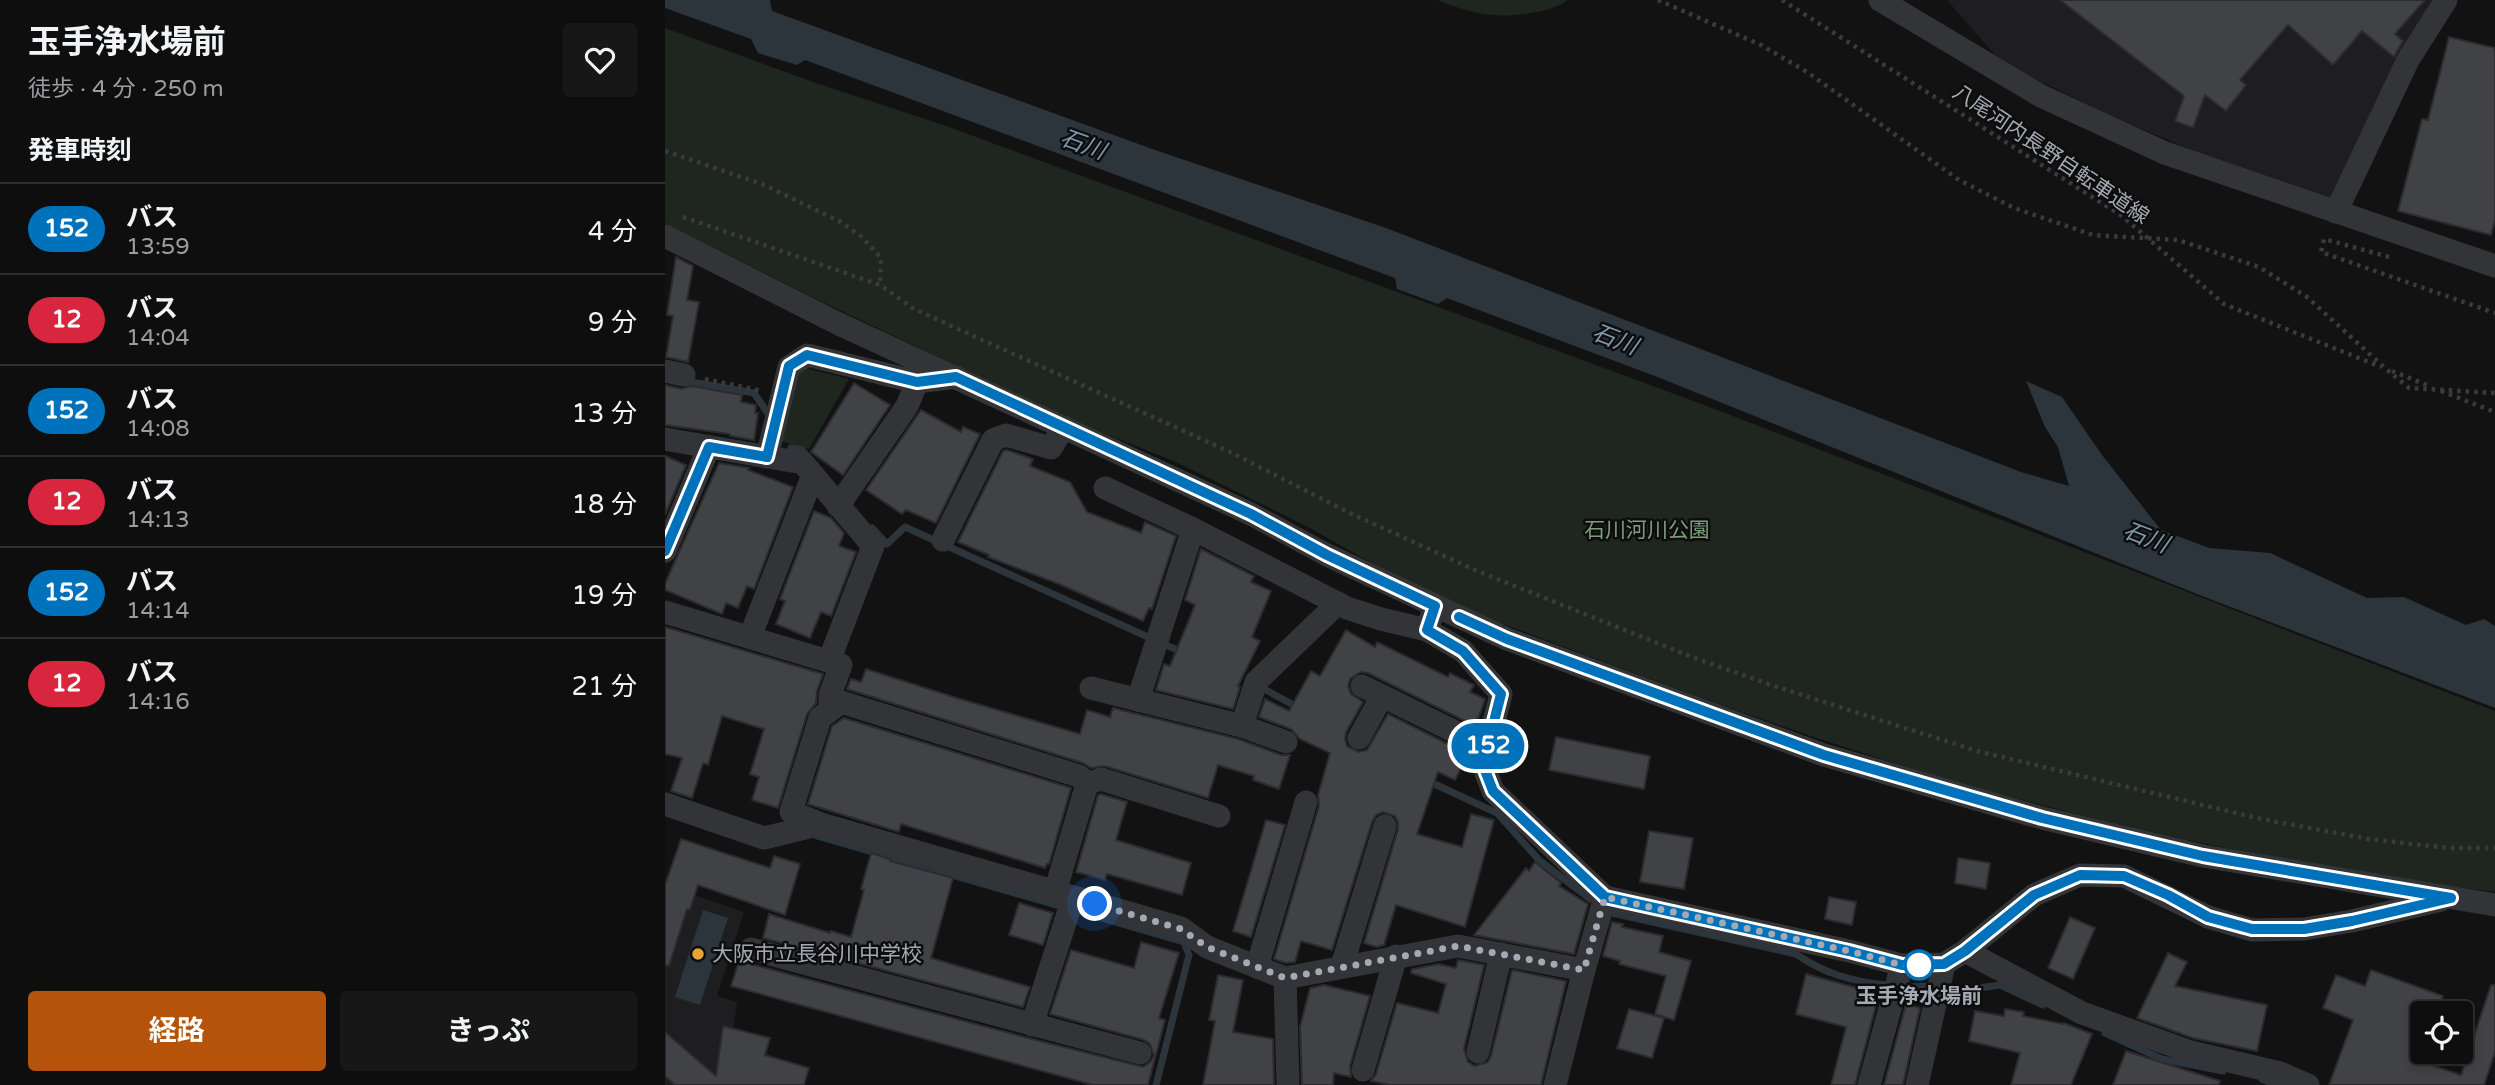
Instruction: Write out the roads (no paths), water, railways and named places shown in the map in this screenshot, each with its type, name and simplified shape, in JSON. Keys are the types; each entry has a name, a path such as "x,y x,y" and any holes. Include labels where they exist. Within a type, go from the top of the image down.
{"street":[{"path":"1880,0 2041,96 2165,153 2495,266"},
{"path":"2336,212 2407,60 2446,0"},
{"path":"667,239 839,324 1251,514 1327,555 1507,639 1824,755 2042,818 2203,856 2495,905"},
{"path":"767,457 789,366 807,355 917,382 956,377"},
{"path":"838,506 907,406 917,382"},
{"path":"943,540 993,440 1006,435 1051,448 1064,427"},
{"path":"665,439 803,463 873,546 828,661"},
{"path":"665,551 709,447"},
{"path":"750,637 813,475"},
{"path":"1105,488 1193,529 1338,603 1381,619 1427,630 1463,651 1501,694 1483,765 1493,791 1605,897 1902,965 1944,964 1965,951 2034,895 2080,875 2124,876 2168,895 2208,917 2252,929 2304,929 2451,898"},
{"path":"1138,700 1193,529"},
{"path":"1242,726 1256,682 1338,603"},
{"path":"1427,630 1435,606"},
{"path":"665,612 841,665 830,695 830,710"},
{"path":"1362,686 1488,748"},
{"path":"1091,688 1242,726 1286,742"},
{"path":"1359,738 1383,696"},
{"path":"1087,784 1079,776 841,702 820,718 792,812 821,824 1067,902 1181,929 1207,947 1285,978 1458,946 1584,970"},
{"path":"1087,784 1101,779 1219,816"},
{"path":"1032,1025 1067,902 1087,784"},
{"path":"1257,967 1306,802"},
{"path":"665,804 764,838 821,824"},
{"path":"1342,966 1385,826"},
{"path":"1555,1085 1605,897"},
{"path":"751,949 1140,1053"},
{"path":"1965,951 2082,1013 2191,1052 2280,1073 2308,1085"},
{"path":"1478,1052 1501,954"},
{"path":"1363,1070 1396,956"},
{"path":"1917,1085 1944,964"},
{"path":"1869,1085 1902,965"},
{"path":"1285,978 1288,1085"}],"water":[{"name":"石川","path":"665,0 770,0 772,11 1155,150 1386,228 2021,472 2069,486 2058,447 2045,427 2026,381 2062,397 2102,455 2161,530 2209,548 2270,553 2367,598 2404,597 2466,625 2484,619 2495,626 2495,708 2202,596 1655,376 1447,298 1438,304 1397,289 1395,278 805,60 797,65 758,53 751,39 665,8"},
{"path":"703,910 728,918 700,1005 675,997"}],"waterway":[{"path":"686,381 754,393 769,415"},
{"path":"791,448 802,450 808,457"},
{"path":"872,528 887,544 905,527 1148,637"},
{"path":"1166,645 1184,653"},
{"path":"1266,690 1299,708"},
{"path":"1428,781 1497,813 1539,860 1590,899"},
{"path":"817,836 1184,942 1189,955 1156,1085"},
{"path":"1612,913 1796,954 1839,976 1886,985"},
{"path":"1944,993 2000,985 2043,1005"},
{"path":"1902,987 1929,986"},
{"path":"2105,1033 2162,1059 2223,1071"},
{"path":"2262,1079 2276,1085"}],"place":[{"name":"大阪市立長谷川中学校","path":"698,954"},
{"name":"玉手浄水場前","path":"1919,965"}],"park label":[{"name":"石川河川公園","path":"1647,530"}]}
